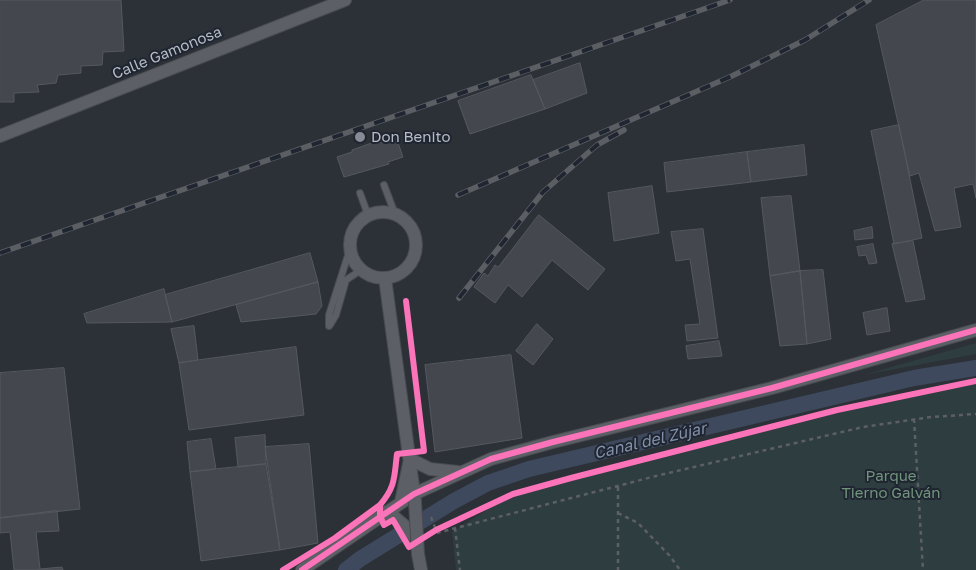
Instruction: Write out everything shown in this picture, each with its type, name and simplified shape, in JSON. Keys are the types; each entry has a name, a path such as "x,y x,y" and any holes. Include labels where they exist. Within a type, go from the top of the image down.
{"street":[{"name":"Calle Gamonosa","path":"0,136 345,0"},
{"path":"388,211 395,214 409,223 415,234 417,246 414,258 407,268 397,275 385,278 372,276 362,270 354,261 350,249 350,237 355,226 368,215 375,212 388,211"},
{"path":"385,278 410,459 410,501 420,538 418,554 421,570"},
{"path":"302,570 391,515 410,501 461,472 492,459 520,450 772,388 976,330"},
{"path":"410,459 430,469 461,472"},
{"path":"391,515 420,538"}],"lane":[{"path":"384,185 395,214"},
{"path":"360,193 368,215"},
{"path":"350,249 330,315 329,326 336,315 346,280 362,270"}],"path":[{"path":"420,538 618,486 863,427 914,419 976,414"},
{"path":"914,419 923,570"},
{"path":"618,486 618,570"},
{"path":"618,513 638,523 669,555 680,570"},
{"path":"437,532 461,519"},
{"path":"455,528 460,570"},
{"path":"437,532 438,542"}],"green space":[{"path":"976,343 976,354 863,375"},
{"name":"Parque Tierno Galván","path":"976,384 976,570 456,570 452,532 515,492 872,402"}],"building":[{"path":"0,0 121,0 124,51 103,52 102,65 81,66 81,73 58,75 56,83 37,85 39,92 14,93 14,102 0,102"},
{"path":"924,0 976,0 976,198 973,184 954,188 961,227 935,231 919,173 910,176 876,25"},
{"path":"580,63 587,93 545,109 533,80"},
{"path":"531,75 545,109 470,134 458,101"},
{"path":"899,125 922,238 894,244 871,131"},
{"name":"Don Benito","path":"396,137 403,157 388,162 389,164 344,177 337,157 380,140 380,142"},
{"path":"804,145 807,175 751,182 747,152"},
{"path":"747,152 751,182 667,192 664,163"},
{"path":"652,186 659,233 614,241 608,193"},
{"path":"791,196 800,271 770,276 761,198"},
{"path":"539,215 605,269 588,290 552,260 522,297 508,285 495,303 474,287 484,273 488,276 495,265 498,267"},
{"path":"872,227 873,238 855,240 854,231"},
{"path":"703,229 718,338 687,341 685,325 700,324 690,259 676,261 671,232"},
{"path":"913,241 925,299 906,302 892,244"},
{"path":"873,244 877,263 869,264 866,255 859,256 857,247"},
{"path":"310,253 318,282 172,322 165,295"},
{"path":"823,270 831,339 807,344 800,271"},
{"path":"800,271 807,344 780,346 770,276"},
{"path":"318,282 322,306 316,314 241,322 236,305"},
{"path":"164,289 172,322 87,323 84,314"},
{"path":"887,308 890,331 867,335 863,313"},
{"path":"537,324 553,339 533,365 516,351"},
{"path":"194,326 198,360 179,363 171,329"},
{"path":"719,341 722,356 688,359 686,346"},
{"path":"296,347 304,415 189,430 179,363"},
{"path":"511,355 522,438 435,452 425,365"},
{"path":"64,368 80,509 0,518 0,373"},
{"path":"265,435 266,464 238,467 235,438"},
{"path":"211,439 216,469 190,472 187,442"},
{"path":"309,444 318,543 280,550 265,447"},
{"path":"266,464 280,550 201,561 190,472"},
{"path":"57,511 59,531 36,532 40,569 62,567 63,570 14,570 10,532 0,533 0,518"}],"waterway":[{"name":"Canal del Zújar","path":"346,570 360,559 454,501 488,483 529,469 914,378 976,368"}],"railway":[{"path":"0,253 730,0"},
{"path":"458,195 732,76 805,40 869,0"},
{"path":"459,298 543,192 597,145 624,130"}],"cycle path":[{"path":"380,505 392,487 397,454 424,451 406,301"},
{"path":"302,570 414,494 491,459 772,388 976,330"},
{"path":"283,570 335,538 380,505 380,516 384,525 393,520 409,547 436,530 513,494 837,410 976,381"}],"place":[{"name":"Don Benito","path":"360,137"}]}
